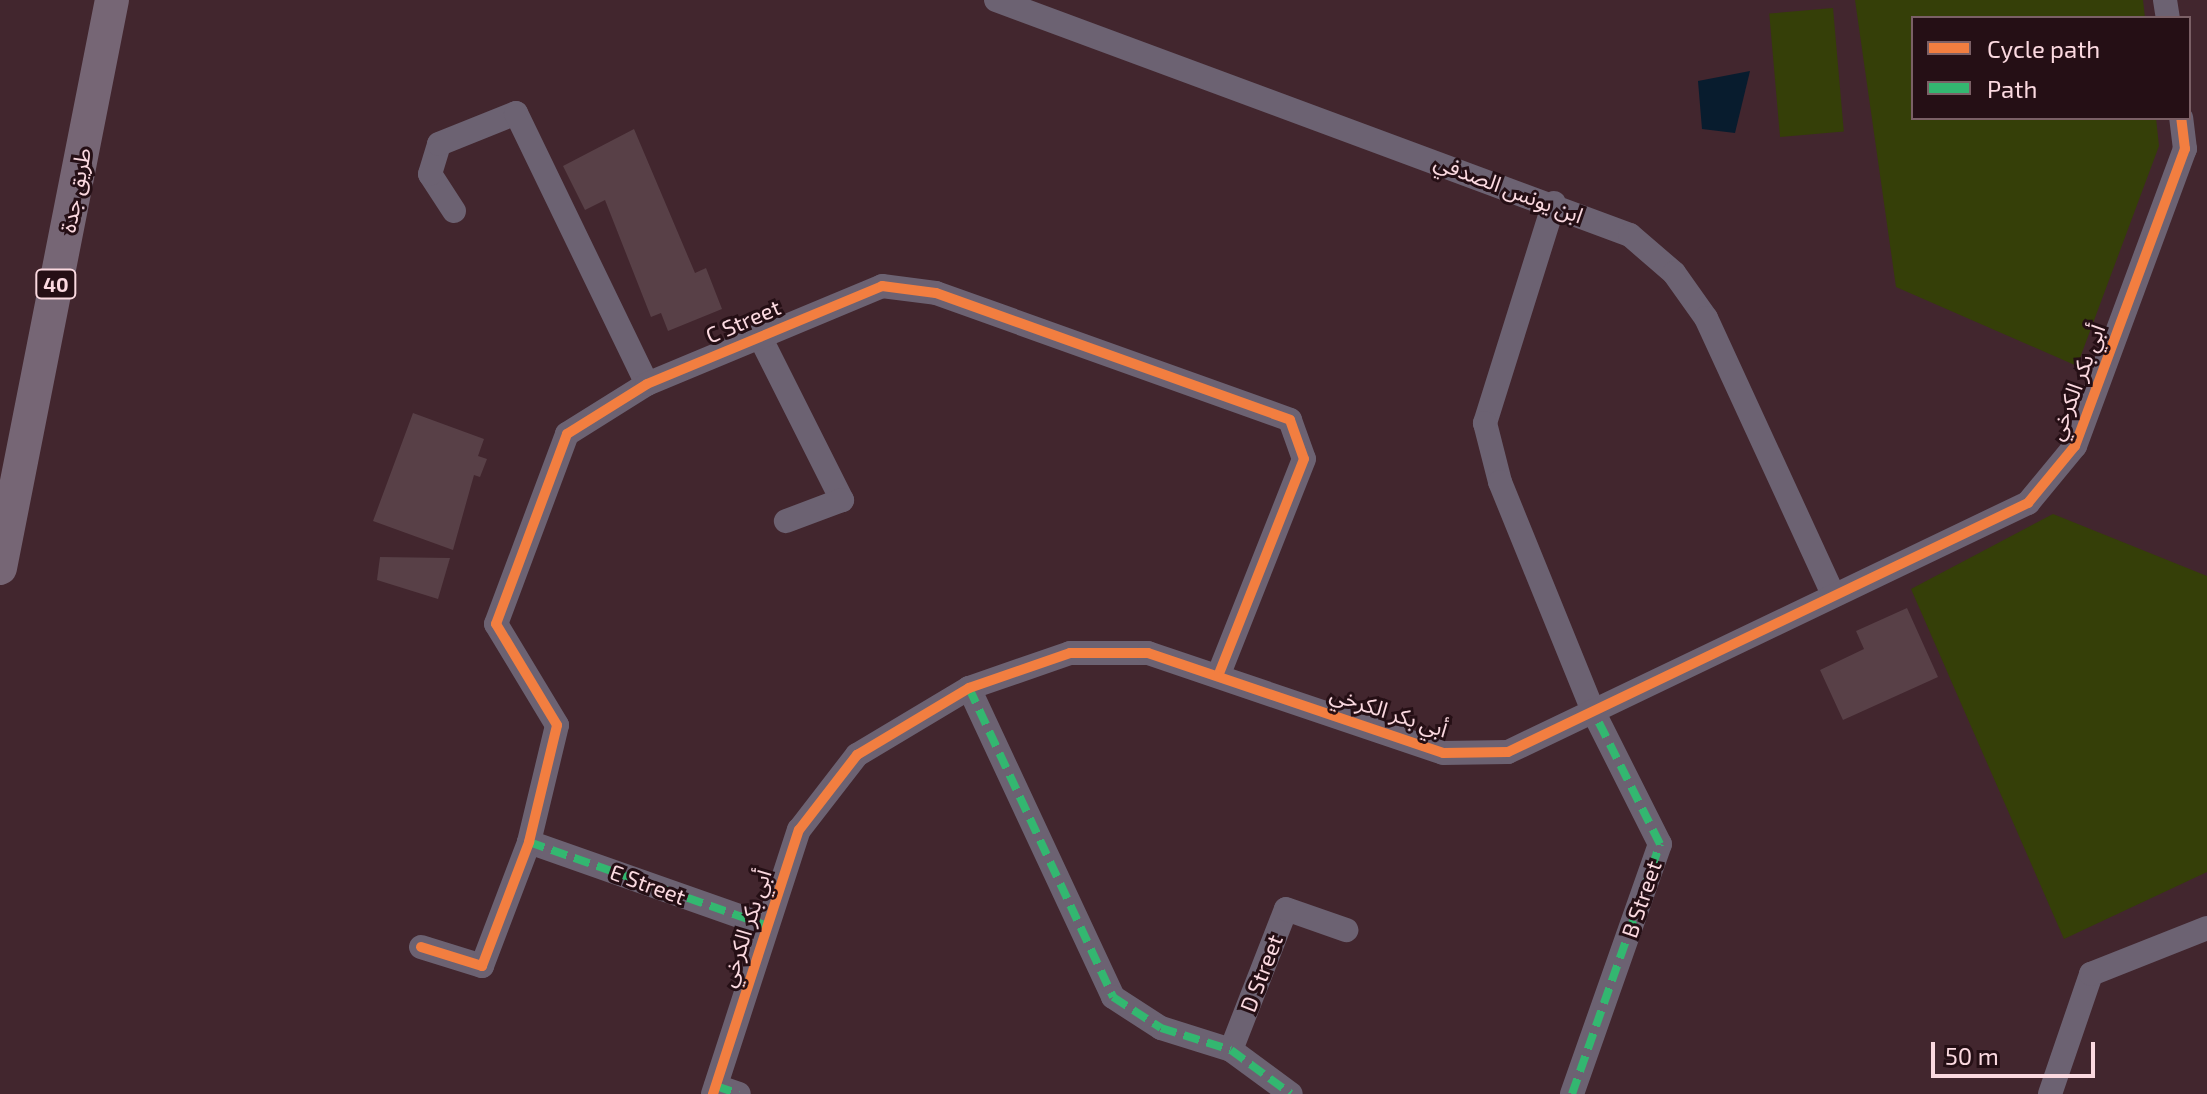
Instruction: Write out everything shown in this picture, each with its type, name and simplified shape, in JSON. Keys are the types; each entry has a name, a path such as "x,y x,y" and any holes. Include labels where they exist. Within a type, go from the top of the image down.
{"highway":[{"name":"طريق جدة","path":"0,568 112,0"}],"street":[{"name":"ابن يونس الصدفي","path":"996,0 1554,203 1630,235 1674,273 1706,318 1833,594"},
{"path":"454,211 430,174 439,144 516,113 647,384"},
{"name":"أبي بكر الكرخي","path":"714,1090 799,830 857,755 969,688 1070,653 1148,653 1219,674 1443,753 1508,752 2028,503 2058,472 2075,446 2196,148 2182,120"},
{"name":"B Street","path":"1554,203 1485,423 1500,482 1593,711 1660,844 1572,1094"},
{"name":"C Street","path":"421,947 482,966 529,842 557,725 496,624 567,434 647,384 882,286 936,293 1290,420 1304,459 1219,674"},
{"name":"C Street","path":"759,335 842,500 786,521"},
{"path":"969,688 1113,997 1161,1028 1231,1050 1291,1094"},
{"name":"E Street","path":"529,842 767,926"},
{"name":"D Street","path":"1231,1050 1286,909 1346,930"},
{"path":"2050,1094 2091,974 2207,928"},
{"path":"714,1090 739,1094"}],"green space":[{"path":"1855,0 2143,0 2145,16 1911,16 1911,120 2156,120 2159,146 2077,366 1896,287"},
{"path":"1833,8 1844,132 1780,137 1769,14"},
{"path":"2053,514 2207,576 2207,872 2064,939 1911,589"}],"water":[{"path":"1750,71 1735,133 1702,129 1698,81"}],"building":[{"path":"634,129 695,273 706,268 722,309 668,331 661,313 651,317 605,200 585,210 563,166"},
{"path":"413,413 484,439 478,456 487,459 480,477 474,475 453,550 373,521"},
{"path":"380,557 450,558 438,599 377,580"},
{"path":"1907,608 1938,677 1843,720 1820,670 1864,649 1856,631"}],"marked path":[{"path":"969,688 1113,997 1161,1028 1231,1050 1291,1094"},
{"path":"1572,1094 1660,844 1593,711"},
{"path":"529,842 767,926"},
{"path":"716,1086 739,1094"}],"cycle path":[{"path":"713,1094 799,830 857,755 969,688 1070,653 1148,653 1443,753 1508,752 2028,503 2075,446 2185,149 2181,120"},
{"path":"421,947 482,966 529,842 557,725 496,624 567,434 647,384 882,286 936,293 1290,420 1304,459 1219,674"}]}
